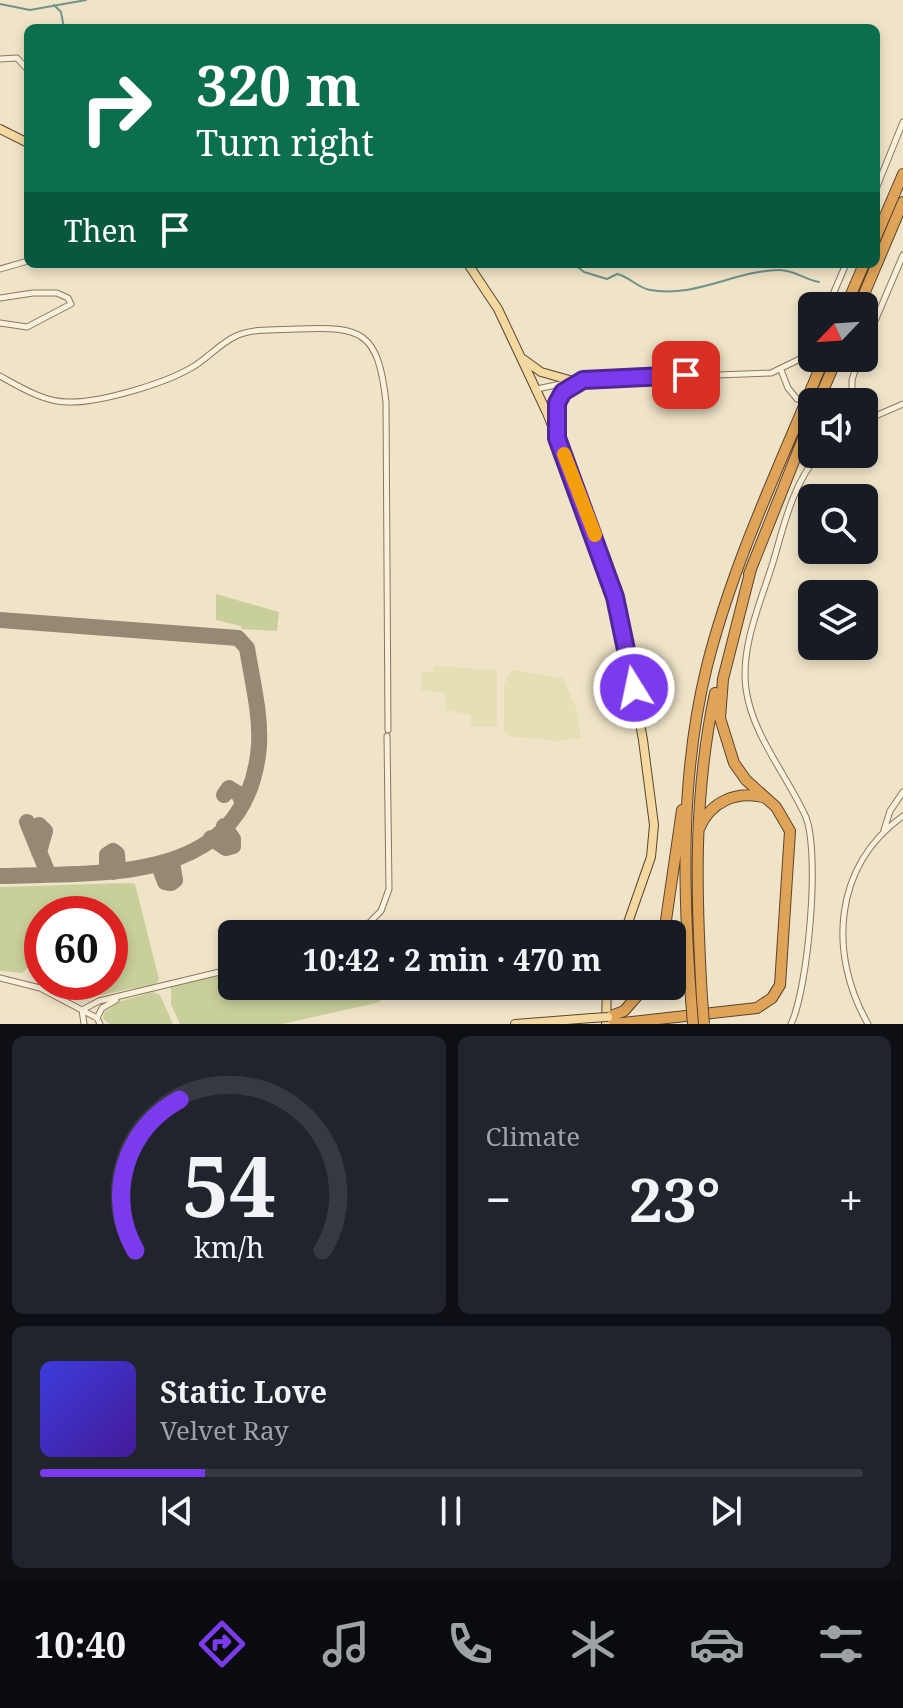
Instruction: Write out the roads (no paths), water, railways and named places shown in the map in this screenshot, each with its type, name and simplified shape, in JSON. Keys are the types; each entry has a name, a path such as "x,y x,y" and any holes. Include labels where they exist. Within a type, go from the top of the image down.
{"highway":[{"path":"880,228 903,174"},
{"path":"880,256 903,202"},
{"path":"852,292 862,268"},
{"path":"865,292 875,268"},
{"path":"666,920 699,704 718,625 769,487 818,372"},
{"path":"693,1024 696,999 697,836 712,707 751,569 798,451"},
{"path":"613,1019 757,1008 772,998 780,985 790,831 786,818 734,763 720,718 723,679 751,569"},
{"path":"689,773 685,870 696,999 704,1024"},
{"path":"697,836 706,816 725,800 750,794 765,798"},
{"path":"613,1019 632,1000"}],"main road":[{"path":"0,129 24,141"},
{"path":"471,268 490,294 557,438 593,530 621,619 652,795 653,847 629,920"},
{"path":"522,358 541,372 573,381"},
{"path":"557,438 559,397 583,380"},
{"path":"515,1024 613,1019"}],"street":[{"path":"0,59 17,58 24,66"},
{"path":"880,179 903,122"},
{"path":"878,314 903,255"},
{"path":"0,269 24,262"},
{"path":"834,292 844,268"},
{"path":"0,298 57,293 68,298 71,304 27,327 0,323"},
{"path":"0,376 22,389 66,402 123,392 176,375 236,336 252,332 338,327 359,332 367,338 379,357 386,402 389,889 381,911 372,920"},
{"path":"536,389 583,380 750,374 781,370 798,360"},
{"path":"781,370 788,388 797,399"},
{"path":"878,414 903,404"},
{"path":"791,1024 799,1003 807,951 811,836 804,814 754,718 745,670 751,636 786,517 809,468"},
{"path":"868,1024 848,985 844,914 851,878 883,831 890,811 903,792"},
{"path":"883,831 903,816"},
{"path":"128,994 218,972"},
{"path":"0,978 31,985 98,1021 105,1006 116,1000"},
{"path":"82,1010 105,1000"},
{"path":"82,1010 84,1024"}],"waterway":[{"path":"0,4 30,10 86,0"},
{"path":"54,5 61,12 63,24"},
{"path":"579,268 607,279 617,274 646,289 667,291 778,270 819,282"}]}
